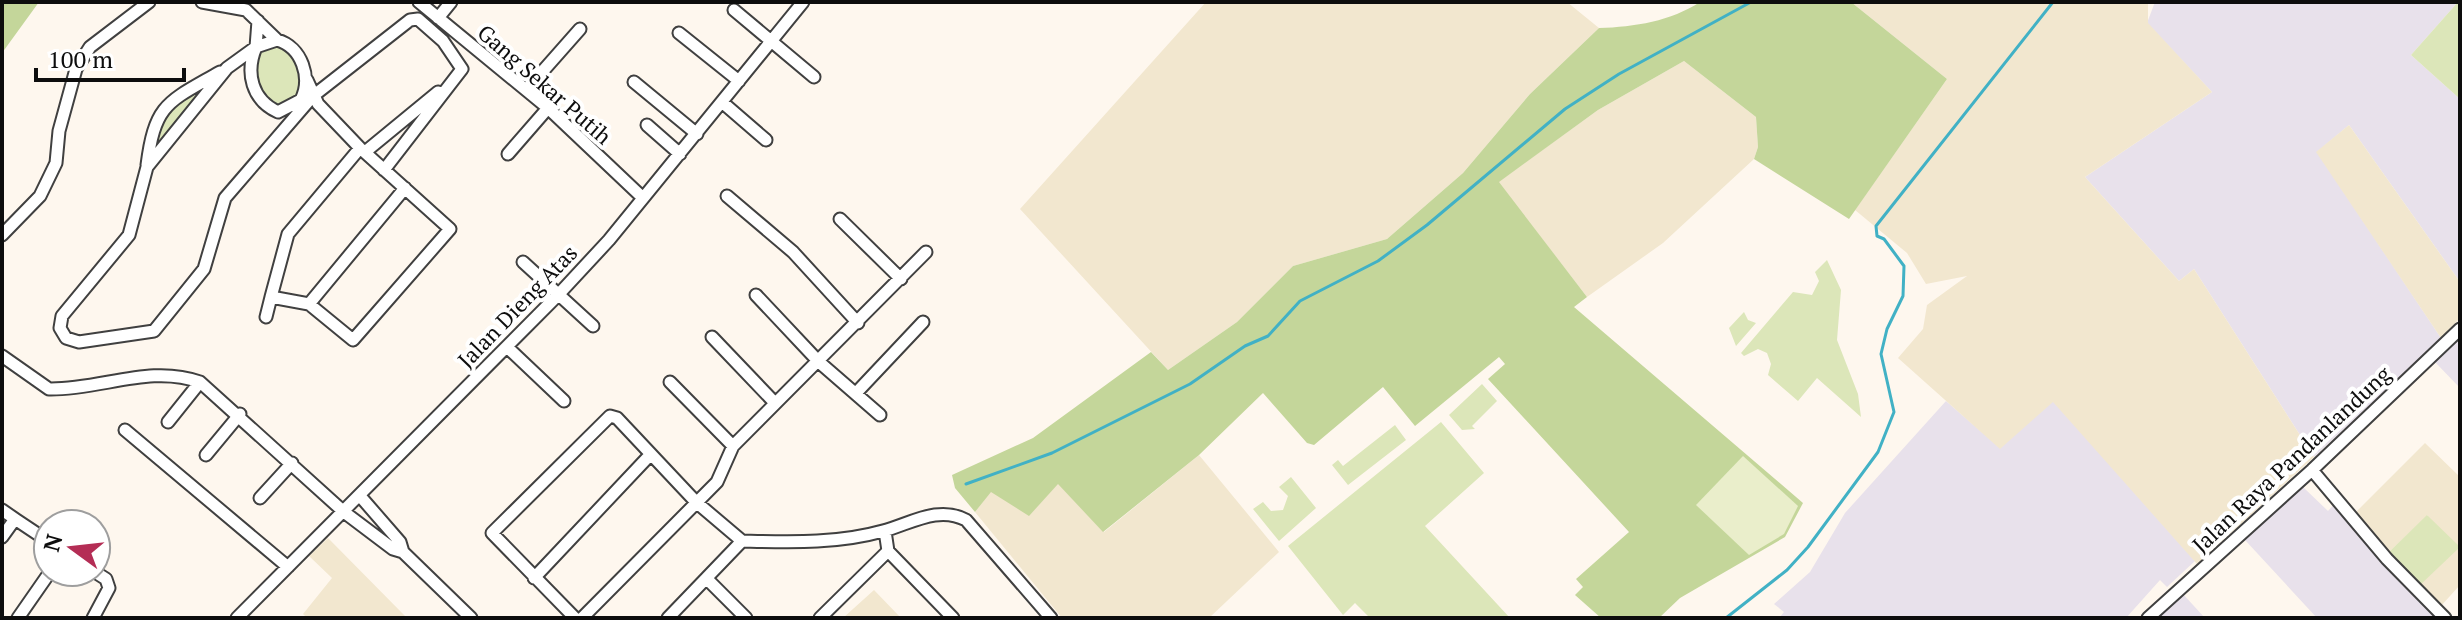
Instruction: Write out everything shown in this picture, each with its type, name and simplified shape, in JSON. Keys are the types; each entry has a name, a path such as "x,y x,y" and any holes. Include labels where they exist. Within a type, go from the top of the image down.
{"street":[{"path":"2,235 40,196 56,163 59,131 76,69 90,47 149,2"},
{"path":"202,2 237,6 299,55 307,80 308,103"},
{"name":"Gang Sekar Putih","path":"419,2 527,89 643,198"},
{"path":"438,18 451,2"},
{"name":"Jalan Dieng Atas","path":"237,618 558,295 697,134 803,2"},
{"path":"734,10 814,77"},
{"path":"277,40 256,47 163,109 154,125 147,167 129,235 62,316 60,328 72,340 154,331 204,269 222,203 308,103 414,18 443,41 462,64 457,76 384,170"},
{"path":"251,74 258,21"},
{"path":"527,89 580,29"},
{"path":"679,33 739,81"},
{"path":"229,66 246,68 261,101 278,112 286,126"},
{"path":"147,167 229,66"},
{"path":"266,317 288,234 362,150 457,76"},
{"path":"271,297 309,304 348,339 358,338 450,229 308,103 304,94 307,80"},
{"path":"634,82 697,134"},
{"path":"722,102 766,140"},
{"path":"278,112 308,103"},
{"path":"508,154 548,108"},
{"path":"647,125 680,154"},
{"path":"309,304 405,188"},
{"path":"727,196 793,252 858,323"},
{"path":"840,219 901,279"},
{"path":"582,618 717,482 733,446 926,252"},
{"path":"523,262 593,326"},
{"path":"756,295 819,362 880,415"},
{"path":"857,392 923,322"},
{"name":"Jalan Raya Pandanlandung","path":"2148,618 2312,470 2460,329"},
{"path":"712,337 775,403"},
{"path":"507,347 564,401"},
{"path":"2,356 49,389 154,375 177,374 200,382 240,414 344,512 403,552 471,618"},
{"path":"168,422 200,382"},
{"path":"670,382 733,446"},
{"path":"206,455 240,414"},
{"path":"575,618 493,539 496,527 610,416 617,418 696,502 742,541 834,540 885,531 924,517 959,516 1051,618"},
{"path":"125,430 288,567"},
{"path":"534,578 650,455"},
{"path":"260,498 292,463"},
{"path":"2312,470 2387,559 2445,618"},
{"path":"360,496 400,542 403,552"},
{"path":"2,510 32,530"},
{"path":"367,529 378,516"},
{"path":"2,537 15,519"},
{"path":"885,531 888,551 953,618"},
{"path":"668,618 708,580 742,541"},
{"path":"820,618 888,551"},
{"path":"708,580 746,618"},
{"path":"18,618 39,588"},
{"path":"93,618 109,588"}],"shaded area":[{"path":"1206,2 1567,2 1599,28 1530,94 1463,173 1387,239 1293,266 1237,322 1168,370 1020,209"},
{"path":"1851,2 2148,2 2148,23 2212,92 2085,177 2179,281 2194,269 2314,457 2197,564 2053,402 2000,449 1898,358 1923,329 1927,305 1967,276 1926,284 1907,253 1855,210 1947,79"},
{"path":"2155,2 2458,2 2411,55 2460,99 2460,282 2349,125 2317,152 2441,338 2314,457 2194,269 2179,281 2085,177 2212,92 2147,23"},
{"path":"1684,61 1756,117 1758,147 1754,159 1663,243 1587,297 1498,182 1598,110"},
{"path":"2349,125 2460,282 2460,318 2441,338 2316,152"},
{"path":"2460,337 2460,388 2434,361"},
{"path":"1946,401 2000,448 2053,401 2195,561 2167,587 2160,580 2126,618 1779,618 1784,612 1774,604 1810,572 1845,513"},
{"path":"2425,443 2460,477 2460,585 2440,607 2419,586 2428,515 2386,555 2352,516"},
{"path":"1199,455 1279,552 1209,618 1062,618 975,512 991,491 1058,483 1104,532"},
{"path":"2303,487 2328,511 2337,501 2443,618 2317,618 2245,540"},
{"path":"328,538 407,618 307,618 303,614 332,578 309,556"},
{"path":"874,590 901,618 843,618"},
{"path":"2182,593 2205,618 2161,618 2161,611"}],"green space":[{"path":"2,2 39,2 2,53"},
{"path":"1700,2 1851,2 1947,79 1849,219 1754,159 1758,147 1756,117 1684,61 1598,110 1499,182 1587,297 1574,307 1803,503 1785,537 1680,598 1659,618 1601,618 1575,595 1583,587 1576,579 1629,532 1488,379 1505,364 1499,357 1415,426 1383,387 1314,445 1307,443 1263,393 1199,455 1103,532 1058,484 1029,516 991,492 975,512 955,488 952,475 1033,438 1151,352 1168,370 1237,322 1293,266 1387,239 1463,173 1530,94 1599,28 1652,22"},
{"path":"2460,2 2460,99 2411,55"},
{"path":"272,45 293,58 299,73 297,99 283,107 267,98 258,83 259,56 264,48"},
{"path":"200,89 202,91 155,148 169,112"},
{"path":"1827,260 1841,290 1837,340 1858,394 1861,417 1817,378 1798,401 1768,375 1771,364 1767,353 1758,349 1744,356 1741,353 1793,292 1812,295 1819,281 1815,272"},
{"path":"1744,312 1748,320 1756,323 1736,346 1729,328"},
{"path":"1482,384 1497,401 1472,426 1475,429 1462,430 1449,415"},
{"path":"1441,422 1484,473 1425,526 1510,618 1370,618 1355,603 1343,615 1288,546"},
{"path":"1395,425 1406,440 1348,485 1332,465 1338,460 1343,466"},
{"path":"1743,456 1798,506 1784,534 1749,555 1696,505"},
{"path":"1291,477 1316,508 1279,541 1253,509 1263,502 1271,511 1283,510 1288,496 1279,487"},
{"path":"2427,515 2460,547 2419,586 2386,555"}],"waterway":[{"path":"966,484 1052,453 1190,384 1245,346 1268,336 1300,301 1378,261 1427,225 1565,109 1619,74 1751,2"},
{"path":"1726,618 1787,570 1808,547 1878,452 1894,412 1881,354 1887,329 1903,296 1904,266 1884,239 1877,236 1876,226 2053,2"}]}
